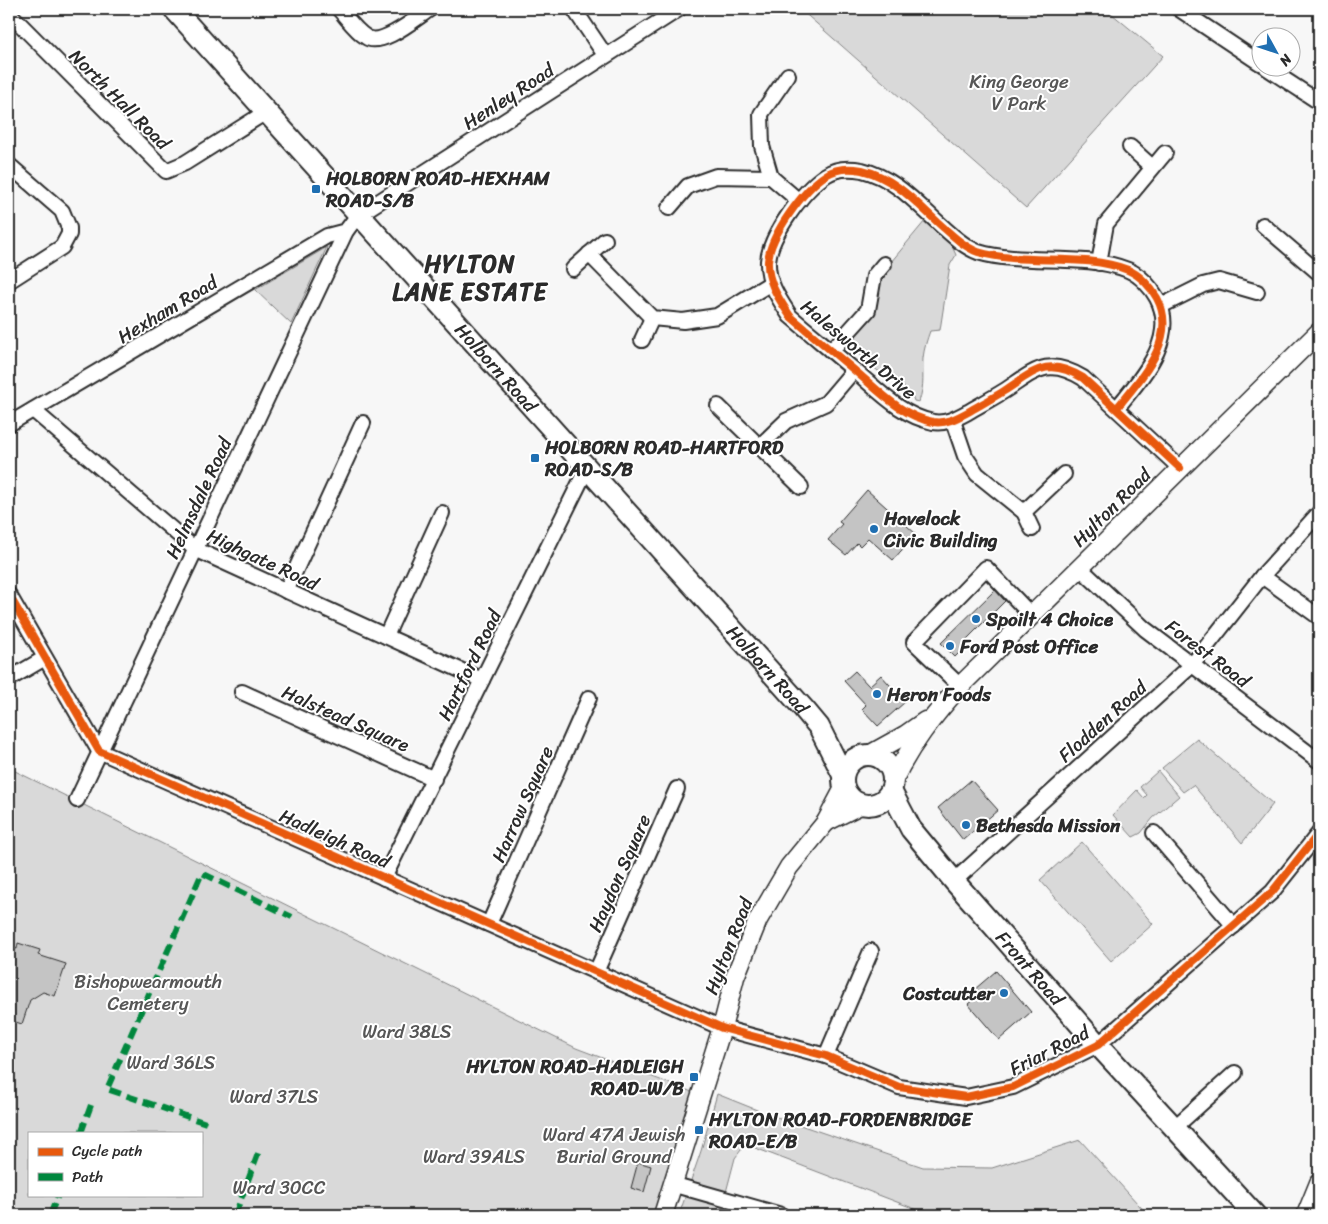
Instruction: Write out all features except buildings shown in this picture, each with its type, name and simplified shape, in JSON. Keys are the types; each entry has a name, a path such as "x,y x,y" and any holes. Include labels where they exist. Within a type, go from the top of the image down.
{"main road":[{"name":"Holborn Road","path":"174,9 266,112 352,223 587,468 819,727 865,755"},
{"name":"Holborn Road","path":"819,727 843,782"},
{"path":"865,755 879,757 892,771 892,786 884,800 867,805 847,795 843,782 846,766 865,755"},
{"name":"Front Road","path":"892,786 911,828 954,881 1098,1045 1255,1215"},
{"name":"Front Road","path":"867,805 911,828"}],"street":[{"path":"339,9 365,37 378,41 430,9"},
{"path":"574,9 605,54"},
{"name":"Henley Road","path":"352,223 605,54 678,9"},
{"path":"1180,9 1250,56"},
{"name":"North Hall Road","path":"9,13 166,170 185,163 266,112"},
{"path":"788,75 761,114 762,146 770,177 799,201"},
{"path":"1282,78 1319,102"},
{"path":"1130,147 1152,167"},
{"path":"1099,263 1106,224 1165,153"},
{"path":"9,166 62,211 69,228 69,234 62,247 9,281"},
{"name":"Halesworth Drive","path":"953,421 934,422 915,416 891,402 790,316 771,283 768,260 774,239 782,222 799,201 826,174 844,168 883,176 960,242 976,251 997,256 1099,263 1127,269 1137,274 1152,290 1161,306"},
{"path":"669,208 688,186 716,176 770,177"},
{"name":"Hexham Road","path":"9,424 352,223"},
{"name":"Helmsdale Road","path":"77,800 352,223"},
{"path":"1263,225 1319,273"},
{"path":"573,269 605,240"},
{"path":"589,254 652,318 683,321 717,316 771,283"},
{"path":"832,351 868,310 874,276 884,264"},
{"path":"1117,408 1152,364 1159,346 1162,327 1161,306 1203,285 1219,281 1257,292"},
{"path":"642,340 652,318"},
{"name":"Hylton Road","path":"892,786 905,756 935,713 960,686 1319,332"},
{"path":"1032,530 1024,512 977,474 965,456 953,421 1006,390 1027,374 1050,367 1069,370 1083,378 1180,468"},
{"path":"760,446 786,420 826,403 854,370"},
{"path":"718,406 801,486"},
{"name":"Highgate Road","path":"33,410 195,549 482,680"},
{"path":"286,591 363,423"},
{"name":"Hartford Road","path":"384,878 587,468"},
{"path":"1024,512 1064,474"},
{"path":"386,636 442,513"},
{"name":"Flodden Road","path":"954,881 1192,665 1262,576 1319,513"},
{"path":"960,686 914,642 986,568 1031,615"},
{"name":"Forest Road","path":"1080,568 1145,629 1319,761"},
{"path":"1262,576 1319,617"},
{"path":"9,595 100,751"},
{"path":"9,679 45,658"},
{"name":"Halstead Square","path":"242,692 434,778"},
{"name":"Harrow Square","path":"489,924 589,698"},
{"name":"Hylton Road","path":"865,755 905,735 935,713"},
{"name":"Hadleigh Road","path":"100,751 722,1028"},
{"name":"Hylton Road","path":"664,1215 675,1185 698,1101 722,1028 735,977 758,920 789,867 826,822 843,782"},
{"name":"Haydon Square","path":"596,972 677,789"},
{"name":"Hylton Road","path":"826,822 867,805"},
{"path":"1154,833 1234,926"},
{"name":"Friar Road","path":"722,1028 826,1056 899,1087 966,1097 1013,1087 1098,1045 1272,892 1319,833"},
{"path":"826,1056 871,951"},
{"path":"1174,1128 1235,1073"},
{"path":"1306,1215 1319,1183"},
{"path":"675,1185 781,1215"}],"green space":[{"name":"King George V Park","path":"800,9 1106,9 1163,56 1026,208"},
{"path":"925,221 950,242 956,255 950,265 940,330 930,331 925,348 923,384 919,402 914,401 912,395 891,374 878,371 851,348 855,341 849,337 881,274"},
{"path":"327,247 291,324 255,290"},
{"path":"1197,739 1273,804 1242,843 1193,785 1183,792 1162,768"},
{"name":"Bishopwearmouth Cemetery","path":"9,768 576,1048 700,1095 663,1215 9,1215"},
{"path":"1158,771 1179,796 1153,818 1141,833 1133,837 1113,815 1137,790 1144,798 1147,795 1140,787"},
{"path":"1082,842 1153,924 1111,961 1040,880"},
{"path":"717,1094 762,1112 923,1167 992,1168 1080,1140 1148,1215 931,1215 750,1146 744,1146 735,1158 720,1215 679,1215 701,1151"}],"marked path":[{"path":"206,1123 107,1089 202,873 292,917"},
{"path":"81,1132 91,1105"},
{"path":"235,1215 259,1151"},
{"path":"50,1215 58,1196"}],"cycle path":[{"path":"1117,408 1154,358 1163,328 1163,313 1157,298 1145,282 1132,272 1092,262 1015,258 978,252 956,238 916,202 886,179 858,169 844,169 826,175 808,191 789,213 781,226 770,250 768,269 774,290 790,316 900,408 921,419 933,422 951,420 991,399 1033,372 1050,367 1060,368 1071,371 1083,378 1180,468"},
{"path":"9,595 99,751 722,1028 826,1056 899,1087 966,1097 1013,1087 1098,1045 1272,892 1319,833"}],"place":[{"name":"HOLBORN ROAD-HEXHAM ROAD-S/B","path":"316,189"},
{"name":"HOLBORN ROAD-HARTFORD ROAD-S/B","path":"535,458"},
{"name":"Havelock Civic Building","path":"874,529"},
{"name":"Spoilt 4 Choice","path":"976,619"},
{"name":"Ford Post Office","path":"950,646"},
{"name":"Heron Foods","path":"877,694"},
{"name":"Bethesda Mission","path":"966,825"},
{"name":"Costcutter","path":"1004,993"},
{"name":"HYLTON ROAD-HADLEIGH ROAD-W/B","path":"694,1077"},
{"name":"HYLTON ROAD-FORDENBRIDGE ROAD-E/B","path":"699,1130"}],"district":[{"name":"HYLTON LANE ESTATE","path":"470,278"}],"park label":[{"name":"Ward 38LS","path":"407,1031"},
{"name":"Ward 36LS","path":"171,1062"},
{"name":"Ward 37LS","path":"274,1096"},
{"name":"Ward 47A Jewish Burial Ground","path":"614,1145"},
{"name":"Ward 39ALS","path":"474,1156"},
{"name":"Ward 30CC","path":"279,1187"}]}
